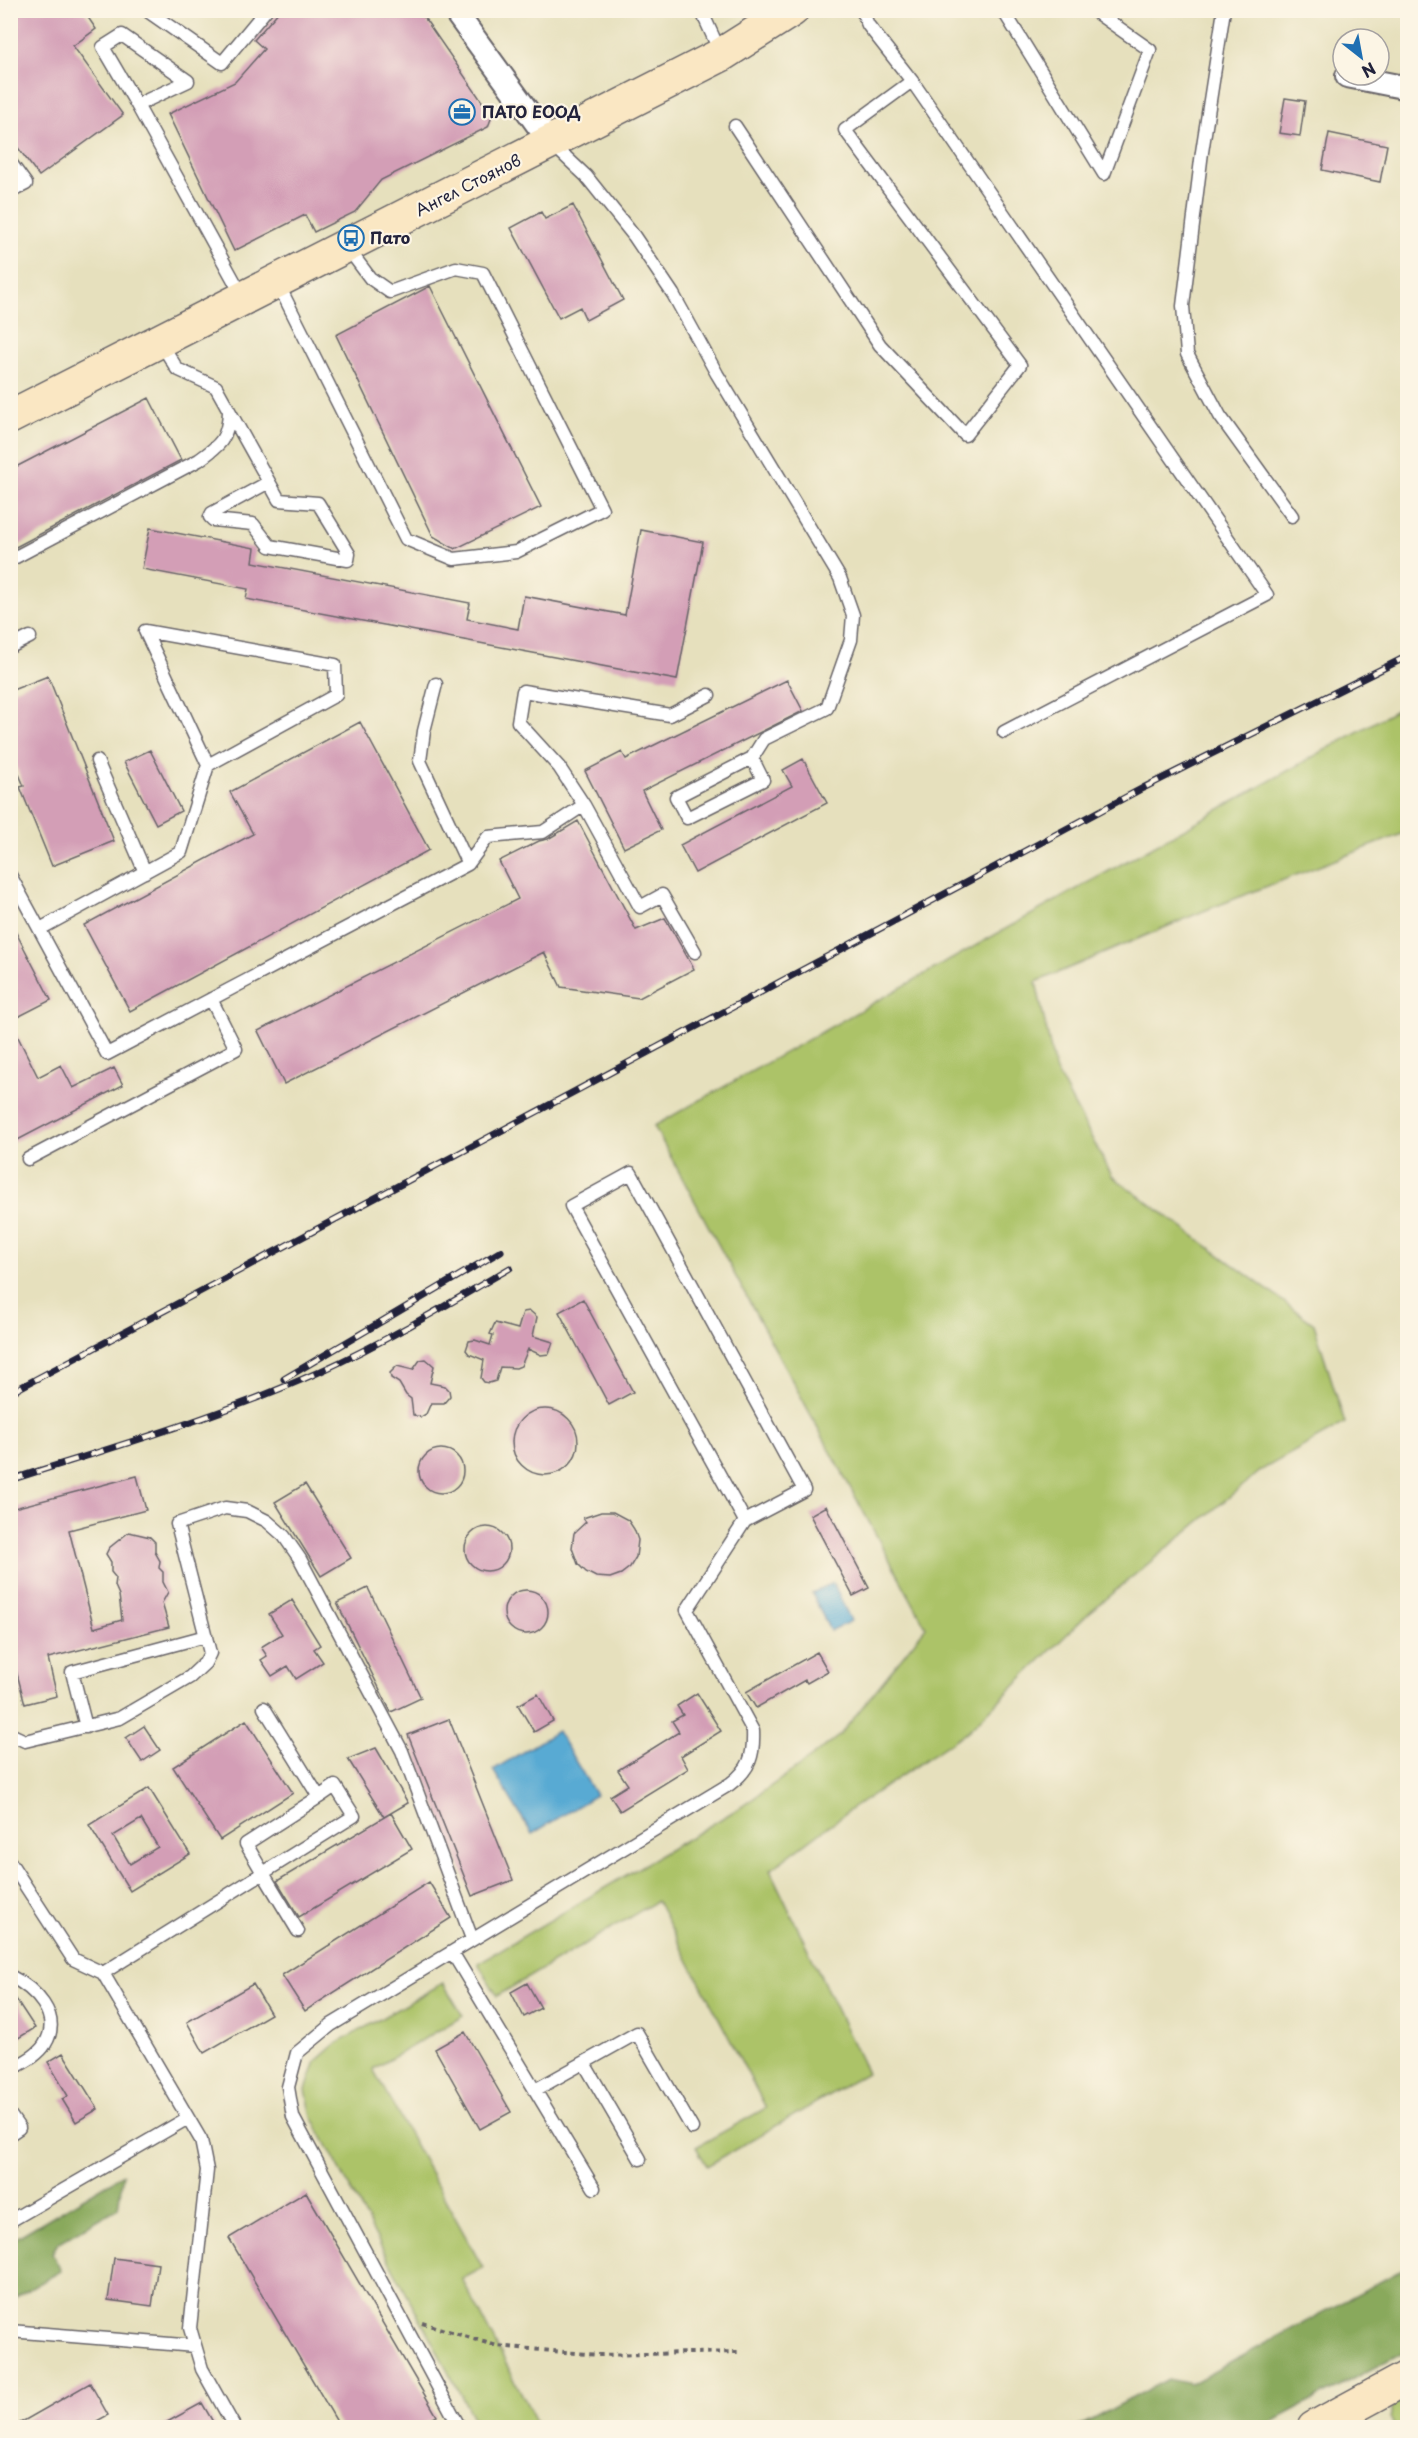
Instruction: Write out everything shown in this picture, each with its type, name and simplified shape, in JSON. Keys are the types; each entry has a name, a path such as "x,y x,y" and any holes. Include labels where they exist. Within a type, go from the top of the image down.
{"street":[{"path":"454,10 550,142"},
{"name":"Ангел Стоянов","path":"10,417 721,55 792,10"},
{"path":"1391,85 1407,88"},
{"path":"1341,2423 1407,2377"}],"lane":[{"path":"149,12 222,63 267,10"},
{"path":"701,10 721,55"},
{"path":"862,10 868,25 912,81 1267,595 1004,732"},
{"path":"1003,10 1104,174 1150,50 1093,10"},
{"path":"1224,10 1202,152 1183,306 1187,354 1220,416 1292,516"},
{"path":"137,105 188,81 122,35 103,47 244,298"},
{"path":"735,126 880,345 965,435 1020,365 845,130 912,81"},
{"path":"550,142 586,176 634,236 673,294 740,412 840,578 853,615 851,640 827,708 764,739 752,758 676,796 687,819 763,780 752,758"},
{"path":"10,162 26,184 10,192"},
{"path":"277,281 406,539 454,559 516,552 602,509 483,273 456,268 390,292 370,278 346,246"},
{"path":"160,341 177,369 216,387 282,502 318,503 349,554 348,560 270,546 253,524 210,518 212,513 269,482"},
{"path":"10,560 199,460 218,447 225,436 229,410"},
{"path":"40,929 181,852 208,765 145,632 335,665 336,695 208,765"},
{"path":"10,647 30,637"},
{"path":"436,684 424,731 420,761 468,864"},
{"path":"695,952 662,895 640,907 584,806 559,767 518,722 523,691 670,715 709,695"},
{"path":"97,761 145,872"},
{"path":"10,875 107,1054 468,864 488,837 543,831 584,806"},
{"path":"28,1159 236,1049 211,999"},
{"path":"460,2427 292,2116 288,2087 297,2053 331,2025 743,1774 751,1759 753,1731 687,1610 745,1521 804,1490 631,1173 571,1206 745,1521"},
{"path":"10,1734 25,1741 120,1718 190,1677 205,1663 210,1653 177,1524 225,1508 247,1511 267,1521 284,1536 300,1558 339,1628 412,1772 472,1939"},
{"path":"86,1727 72,1672 206,1636"},
{"path":"264,1708 319,1797"},
{"path":"103,1973 263,1873 354,1816 335,1786 246,1844 263,1873 298,1931"},
{"path":"10,1862 73,1959 103,1973 201,2140 207,2170 190,2328 202,2368 235,2427"},
{"path":"452,1952 594,2188"},
{"path":"10,1976 28,1985 42,2000 49,2019 49,2033 44,2045 34,2055 10,2070"},
{"path":"535,2090 638,2033 692,2128"},
{"path":"584,2063 640,2159"},
{"path":"10,2115 19,2128 10,2134"},
{"path":"10,2221 188,2118"},
{"path":"10,2331 195,2346"}],"path":[{"path":"401,2317 497,2346 598,2355 738,2352"}],"green space":[{"path":"1407,704 1407,832 1206,910 1036,982 1055,1069 1112,1176 1314,1324 1345,1423 1263,1469 1092,1610 968,1731 850,1810 770,1870 867,2073 707,2166 696,2147 766,2108 657,1901 497,1996 478,1963 741,1807 798,1767 840,1735 926,1627 654,1126"},
{"path":"443,1983 463,2016 373,2069 483,2268 462,2279 539,2427 478,2427 312,2117 306,2090 316,2061 334,2045"},
{"path":"123,2174 118,2208 58,2243 52,2253 61,2271 11,2300 11,2241"},
{"path":"1407,2267 1407,2350 1263,2427 1078,2427 1168,2379 1191,2384"},
{"path":"1407,2398 1407,2427 1396,2427 1390,2418 1393,2406"}],"water":[{"path":"833,1583 851,1621 830,1631 812,1593"},
{"path":"557,1731 596,1795 532,1834 493,1770"}],"building":[{"path":"10,10 83,10 96,29 73,46 123,115 39,176 10,137"},
{"path":"280,10 419,10 492,116 488,127 381,180 355,212 314,232 305,215 234,251 168,114 235,82 264,49 254,40"},
{"path":"1285,98 1305,101 1300,136 1279,133"},
{"path":"1329,133 1387,145 1380,182 1322,170"},
{"path":"573,205 623,300 586,320 580,307 559,318 511,228 541,212 545,219"},
{"path":"430,286 541,507 455,549 433,536 336,335"},
{"path":"149,398 181,460 10,550 10,470"},
{"path":"150,528 255,548 253,562 470,603 467,619 518,629 524,596 625,615 641,530 703,542 677,680 246,599 248,589 142,569"},
{"path":"48,676 114,841 52,866 20,787 24,786 10,753 10,691"},
{"path":"787,680 803,711 642,791 661,830 624,848 585,771 622,752 626,759"},
{"path":"360,722 429,850 130,1011 84,925 253,834 230,792"},
{"path":"150,750 181,811 156,824 124,762"},
{"path":"803,759 827,803 695,873 680,845 792,786 783,770"},
{"path":"578,821 636,930 665,918 694,969 639,998 561,987 544,952 284,1084 258,1031 518,899 499,861 539,841 548,839"},
{"path":"10,921 51,1000 10,1021"},
{"path":"10,1021 38,1077 61,1065 73,1088 114,1068 123,1085 10,1144"},
{"path":"583,1299 633,1392 609,1405 559,1312"},
{"path":"530,1311 537,1317 533,1336 553,1342 549,1354 541,1355 528,1349 521,1366 500,1367 496,1381 484,1382 481,1378 484,1360 469,1354 466,1350 469,1341 475,1340 490,1345 493,1335 490,1334 495,1323 518,1329 523,1312"},
{"path":"426,1359 434,1366 430,1383 445,1386 450,1396 444,1403 431,1403 426,1414 421,1417 413,1415 411,1399 399,1383 391,1378 390,1373 397,1366 413,1370 420,1360"},
{"path":"539,1409 551,1409 563,1414 573,1424 578,1442 576,1455 563,1470 551,1475 539,1475 527,1470 517,1460 512,1448 512,1436 517,1424 527,1414"},
{"path":"441,1449 450,1450 457,1455 462,1462 462,1480 457,1487 450,1492 441,1493 432,1492 425,1487 420,1480 419,1471 420,1462 425,1455 432,1450"},
{"path":"137,1476 146,1510 69,1530 94,1628 122,1620 119,1595 115,1586 116,1578 111,1572 111,1562 106,1554 109,1548 129,1532 150,1537 155,1542 155,1552 160,1561 159,1568 163,1572 163,1582 168,1592 162,1603 169,1627 48,1658 57,1696 25,1704 15,1666 10,1667 10,1509"},
{"path":"305,1484 351,1558 321,1576 275,1502"},
{"path":"826,1506 869,1588 853,1596 810,1515"},
{"path":"601,1512 613,1512 628,1520 638,1540 636,1557 630,1567 610,1578 596,1577 586,1572 578,1564 572,1548 574,1533 586,1522 583,1518"},
{"path":"487,1527 496,1528 503,1533 508,1540 508,1558 503,1565 496,1570 487,1571 478,1570 471,1565 466,1558 465,1549 466,1540 471,1533 478,1528"},
{"path":"368,1588 421,1698 391,1712 337,1603"},
{"path":"526,1590 535,1591 542,1596 547,1603 547,1621 542,1628 535,1633 526,1634 517,1633 510,1628 505,1621 504,1612 505,1603 510,1596 517,1591"},
{"path":"292,1600 320,1645 314,1649 323,1662 296,1679 288,1666 272,1676 261,1660 267,1656 261,1647 282,1634 269,1614"},
{"path":"817,1652 828,1671 807,1683 805,1680 756,1708 746,1692"},
{"path":"697,1693 721,1731 681,1756 688,1769 620,1811 610,1796 628,1785 618,1770 679,1732 672,1721 683,1715 677,1706"},
{"path":"538,1694 553,1721 534,1732 518,1705"},
{"path":"449,1719 513,1880 472,1896 408,1735"},
{"path":"246,1720 293,1793 220,1840 173,1767"},
{"path":"144,1726 160,1750 142,1762 126,1738"},
{"path":"376,1748 408,1803 384,1817 348,1759"},
{"path":"149,1788 190,1854 130,1891 89,1825","holes":["141,1819 158,1847 130,1864 113,1836"]},
{"path":"391,1813 412,1849 299,1917 277,1881"},
{"path":"429,1882 451,1918 305,2011 282,1975"},
{"path":"527,1983 541,2008 524,2017 511,1992"},
{"path":"253,1984 271,2014 204,2053 187,2022"},
{"path":"10,1990 35,2028 10,2043"},
{"path":"465,2032 511,2112 480,2129 435,2049"},
{"path":"63,2053 98,2109 76,2122 62,2099 68,2096 48,2062"},
{"path":"306,2192 437,2416 418,2427 340,2427 229,2238"},
{"path":"114,2258 158,2264 152,2306 108,2300"},
{"path":"90,2383 108,2415 86,2427 13,2427"},
{"path":"202,2403 216,2427 158,2427"}],"railway":[{"path":"10,1393 1143,788 1408,656"},
{"path":"284,1379 501,1251"},
{"path":"10,1480 166,1430 243,1403 319,1372 416,1323 510,1268"}],"place":[{"name":"ПАТО ЕООД","path":"462,112"},
{"name":"Пато","path":"351,238"}]}
